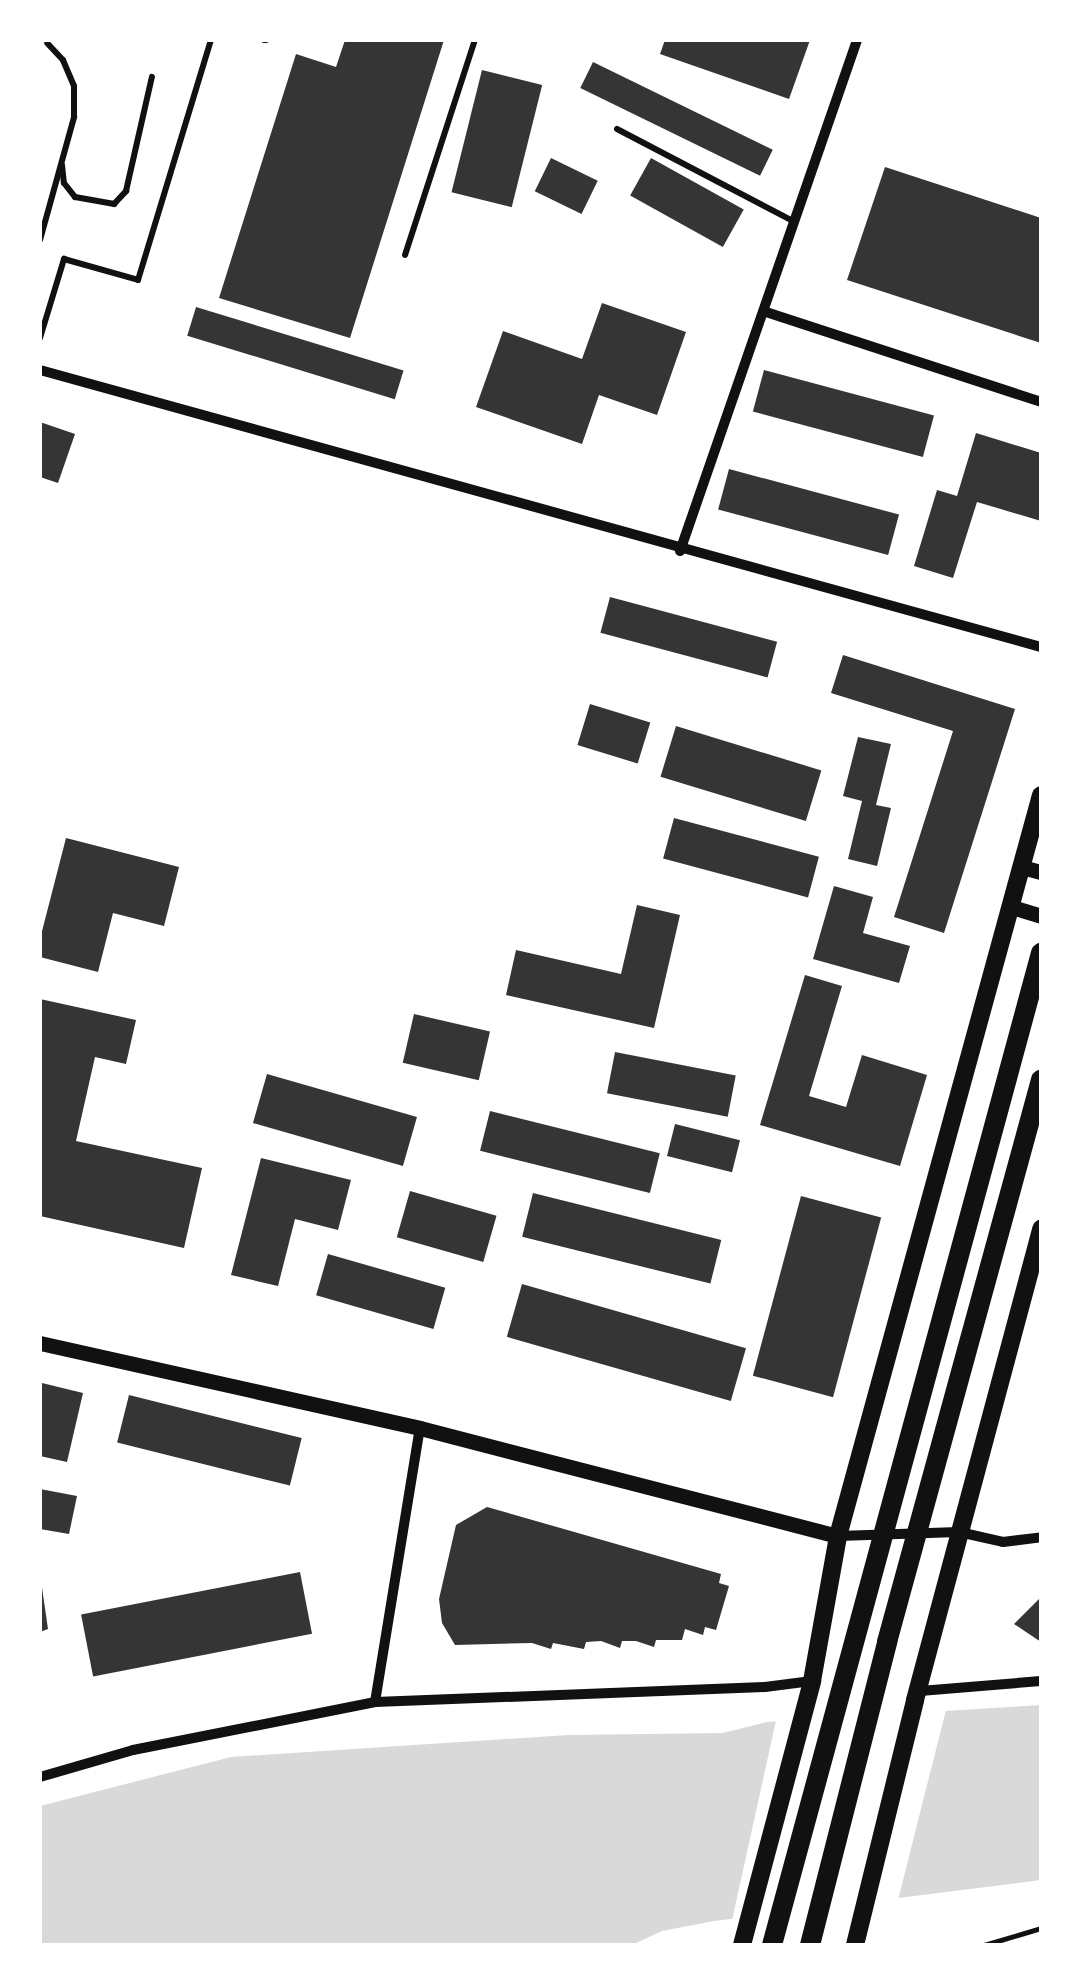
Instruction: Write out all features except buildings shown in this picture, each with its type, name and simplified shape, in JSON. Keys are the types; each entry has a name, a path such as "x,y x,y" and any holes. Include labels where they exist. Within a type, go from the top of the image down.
{"main road":[{"path":"742,1945 812,1681 838,1536 1041,795"},
{"path":"772,1945 1041,953"},
{"path":"810,1945 892,1623 1041,1080"},
{"path":"856,1941 959,1532 1041,1230"}],"street":[{"path":"680,551 858,40"},
{"path":"766,312 1041,402"},
{"path":"40,370 680,551 1041,647"},
{"path":"1022,866 1041,872"},
{"path":"1012,907 1041,916"},
{"path":"40,1344 420,1428 838,1536 959,1532 1003,1542 1041,1538"},
{"path":"376,1702 420,1428"},
{"path":"40,1777 133,1750 376,1702 812,1681"},
{"path":"918,1695 1041,1682"}],"lane":[{"path":"40,338 64,259 138,280 211,40"},
{"path":"405,255 475,40"},
{"path":"40,240 74,117 74,86 62,60 47,43"},
{"path":"62,165 64,182 75,197 114,204 126,191 152,76"},
{"path":"617,129 796,222"}],"path":[{"path":"984,1945 1041,1928"}],"shaded area":[{"path":"1041,1705 1041,1880 714,1921 662,1931 632,1945 40,1945 40,1806 231,1757 569,1735 723,1733 767,1722"}],"pier":[{"path":"947,1706 897,1904 731,1925 777,1716"}]}
